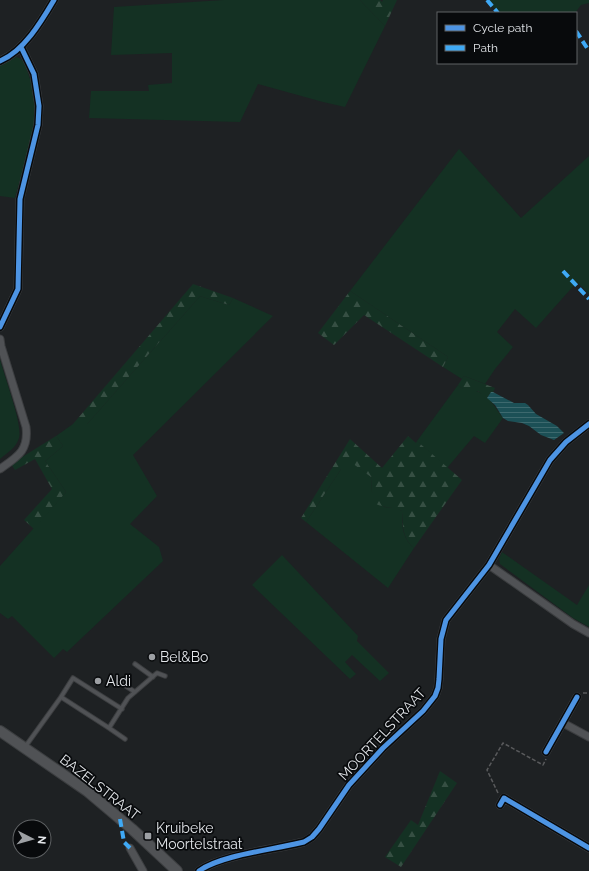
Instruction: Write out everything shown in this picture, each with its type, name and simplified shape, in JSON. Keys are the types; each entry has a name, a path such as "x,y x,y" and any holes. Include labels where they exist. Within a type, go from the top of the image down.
{"main road":[{"name":"BAZELSTRAAT","path":"0,731 87,791 132,829 177,871"}],"street":[{"path":"0,61 21,47 46,14 54,0"},
{"path":"0,327 18,289 20,199 38,125 39,106 34,74 21,47"},
{"path":"0,339 0,346 27,434 23,451 0,469"},
{"name":"MOORTELSTRAAT","path":"199,871 210,864 221,860 304,842 312,837 349,785 383,748 423,711 435,696 438,688 441,639 446,620 489,565 550,460 566,442 589,424"},
{"path":"489,565 573,624 589,633"},
{"path":"546,752 577,697"},
{"path":"562,723 589,737"},
{"path":"501,799 589,848"},
{"path":"130,848 143,871"}],"lane":[{"path":"135,664 153,677"},
{"path":"109,728 128,698 158,672 166,676"},
{"path":"24,747 61,697 73,678 122,709"},
{"path":"121,683 135,692"},
{"path":"61,697 125,739"}],"path":[{"path":"501,799 487,770 503,743 543,765 546,758 546,752"}],"green space":[{"path":"224,0 360,0 385,26 345,107 258,84 240,122 89,118 91,91 149,91 148,85 172,83 172,53 111,55 114,7"},
{"path":"360,0 380,0 382,2 383,0 397,0 385,26"},
{"path":"487,0 589,0 589,3 581,5 576,12 497,12"},
{"path":"16,57 23,61 26,68 34,91 36,110 34,131 15,198 0,196 0,66"},
{"path":"459,149 521,218 589,156 589,294 577,282 536,328 515,309 497,332 513,347 485,384 464,376 462,379 443,367 448,357 350,291"},
{"path":"193,284 233,298 229,305 200,296 87,424 73,424"},
{"path":"350,291 448,357 443,367 364,315 334,345 318,333"},
{"path":"200,296 229,305 233,298 273,316 133,455 157,496 130,524 159,547 163,561 67,652 63,649 54,658 12,616 8,619 0,613 0,566 66,492 45,461 63,446 56,436 73,424 87,424"},
{"path":"0,359 16,412 19,438 16,445 0,459"},
{"path":"464,376 495,388 487,398 478,391 467,392 458,385"},
{"path":"458,385 466,390 476,391 483,394 490,400 503,418 485,443 474,436 447,468 417,441"},
{"path":"56,436 63,446 45,461 66,492 34,529 24,520 52,489 35,459 15,470 11,464"},
{"path":"408,436 416,443 417,441 462,480 414,548 405,536 402,511 376,504 372,492 371,477 352,463 346,471 341,469 306,522 301,518 350,439 382,468"},
{"path":"352,462 371,477 372,492 384,507 396,508 402,511 405,536 414,548 388,588 306,522 341,469"},
{"path":"502,552 577,605 589,585 589,627 573,618 500,564 499,559"},
{"path":"282,555 358,636 357,641 389,673 380,681 352,655 345,662 356,674 350,679 252,585"},
{"path":"440,771 457,783 401,867 385,857 411,820 418,825"}],"water":[{"path":"491,392 514,403 525,403 536,414 557,426 564,433 554,440 541,435 529,426 522,423 508,421 503,418 495,405 487,398"}],"marked path":[{"path":"487,0 497,12"},
{"path":"577,33 589,51"},
{"path":"563,271 589,299"},
{"path":"120,819 124,842 130,848"}],"cycle path":[{"path":"0,61 9,56 24,43 38,26 54,0"},
{"path":"0,327 18,289 20,199 38,125 39,106 34,74 21,47"},
{"path":"199,871 231,857 304,842 312,837 349,785 383,748 423,711 435,696 438,688 441,639 446,620 489,565 550,460 566,442 589,424"},
{"path":"546,752 577,697"},
{"path":"500,805 504,798 589,848"}],"place":[{"name":"Bel&Bo","path":"152,657"},
{"name":"Aldi","path":"98,681"},
{"name":"Kruibeke Moortelstraat","path":"148,836"}]}
